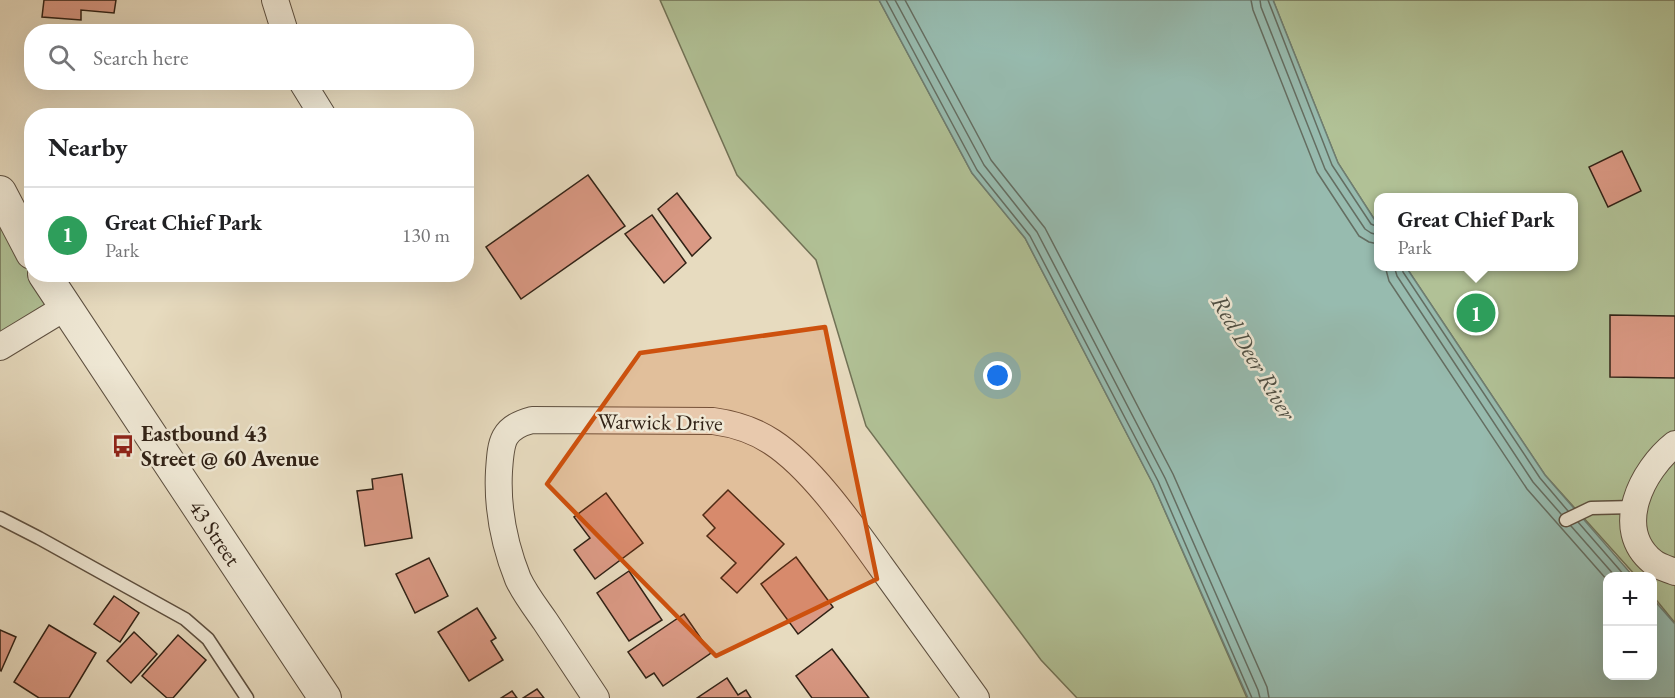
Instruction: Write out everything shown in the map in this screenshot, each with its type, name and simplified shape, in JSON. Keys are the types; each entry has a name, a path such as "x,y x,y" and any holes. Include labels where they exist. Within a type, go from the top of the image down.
{"street":[{"path":"275,0 282,24"},
{"path":"307,90 318,108"},
{"path":"0,192 24,238"},
{"name":"43 Street","path":"49,282 325,698"},
{"path":"0,347 66,307"},
{"name":"Warwick Drive","path":"596,698 519,581 505,538 498,497 500,449 505,435 513,427 532,420 713,421 731,423 753,431 774,443 803,469 847,519 976,698"},
{"path":"1675,444 1657,460 1634,507 1634,523 1639,544 1654,563 1675,572"}],"lane":[{"path":"1566,520 1591,508 1634,507"},
{"path":"0,518 185,619 208,639 248,698"}],"highlighted area":[{"path":"825,327 877,579 716,656 547,484 640,353"}],"green space":[{"path":"660,0 879,0 972,173 1025,238 1153,484 1247,698 1077,698 1041,660 866,426 816,260 737,175"},
{"path":"1273,0 1675,0 1675,623 1657,601 1657,572 1632,572 1545,475 1409,271 1578,271 1578,193 1374,193 1374,219 1338,163"},
{"path":"0,192 24,234 24,282 52,282 66,307 0,347"}],"water":[{"name":"Red Deer River","path":"879,0 1273,0 1338,163 1374,219 1374,271 1409,271 1545,475 1630,572 1603,572 1603,680 1657,680 1657,604 1675,624 1675,698 1248,698 1153,484 1025,238 972,173"}],"building":[{"path":"44,0 116,0 114,13 81,10 81,20 42,17"},
{"path":"1622,151 1641,191 1608,207 1589,167"},
{"path":"588,175 625,226 521,299 486,247"},
{"path":"677,193 711,238 692,256 658,209"},
{"path":"652,215 686,263 664,283 625,234"},
{"path":"1610,315 1675,316 1675,378 1610,377"},
{"path":"402,474 412,538 365,546 357,491 373,489 372,479"},
{"path":"728,490 784,544 737,593 721,578 736,563 707,536 715,528 703,515"},
{"path":"606,493 643,543 595,579 574,550 590,538 574,517"},
{"path":"796,557 833,607 798,634 761,584"},
{"path":"429,558 448,596 415,613 396,574"},
{"path":"629,571 662,620 629,641 597,593"},
{"path":"114,596 139,613 120,642 94,624"},
{"path":"477,608 496,638 491,641 503,660 469,681 438,632"},
{"path":"684,614 711,653 663,686 654,673 646,678 628,652"},
{"path":"49,625 96,653 69,698 39,698 14,682"},
{"path":"0,630 16,637 1,671 0,670"},
{"path":"134,632 157,654 131,683 107,661"},
{"path":"178,635 206,660 173,698 167,698 142,676"},
{"path":"832,649 869,698 812,698 796,676"},
{"path":"727,678 738,695 746,690 751,698 697,698"},
{"path":"537,689 544,698 523,698"},
{"path":"512,691 517,698 501,698"}],"place":[{"name":"Great Chief Park","path":"1476,313"},
{"name":"Eastbound 43 Street @ 60 Avenue","path":"123,446"}]}
